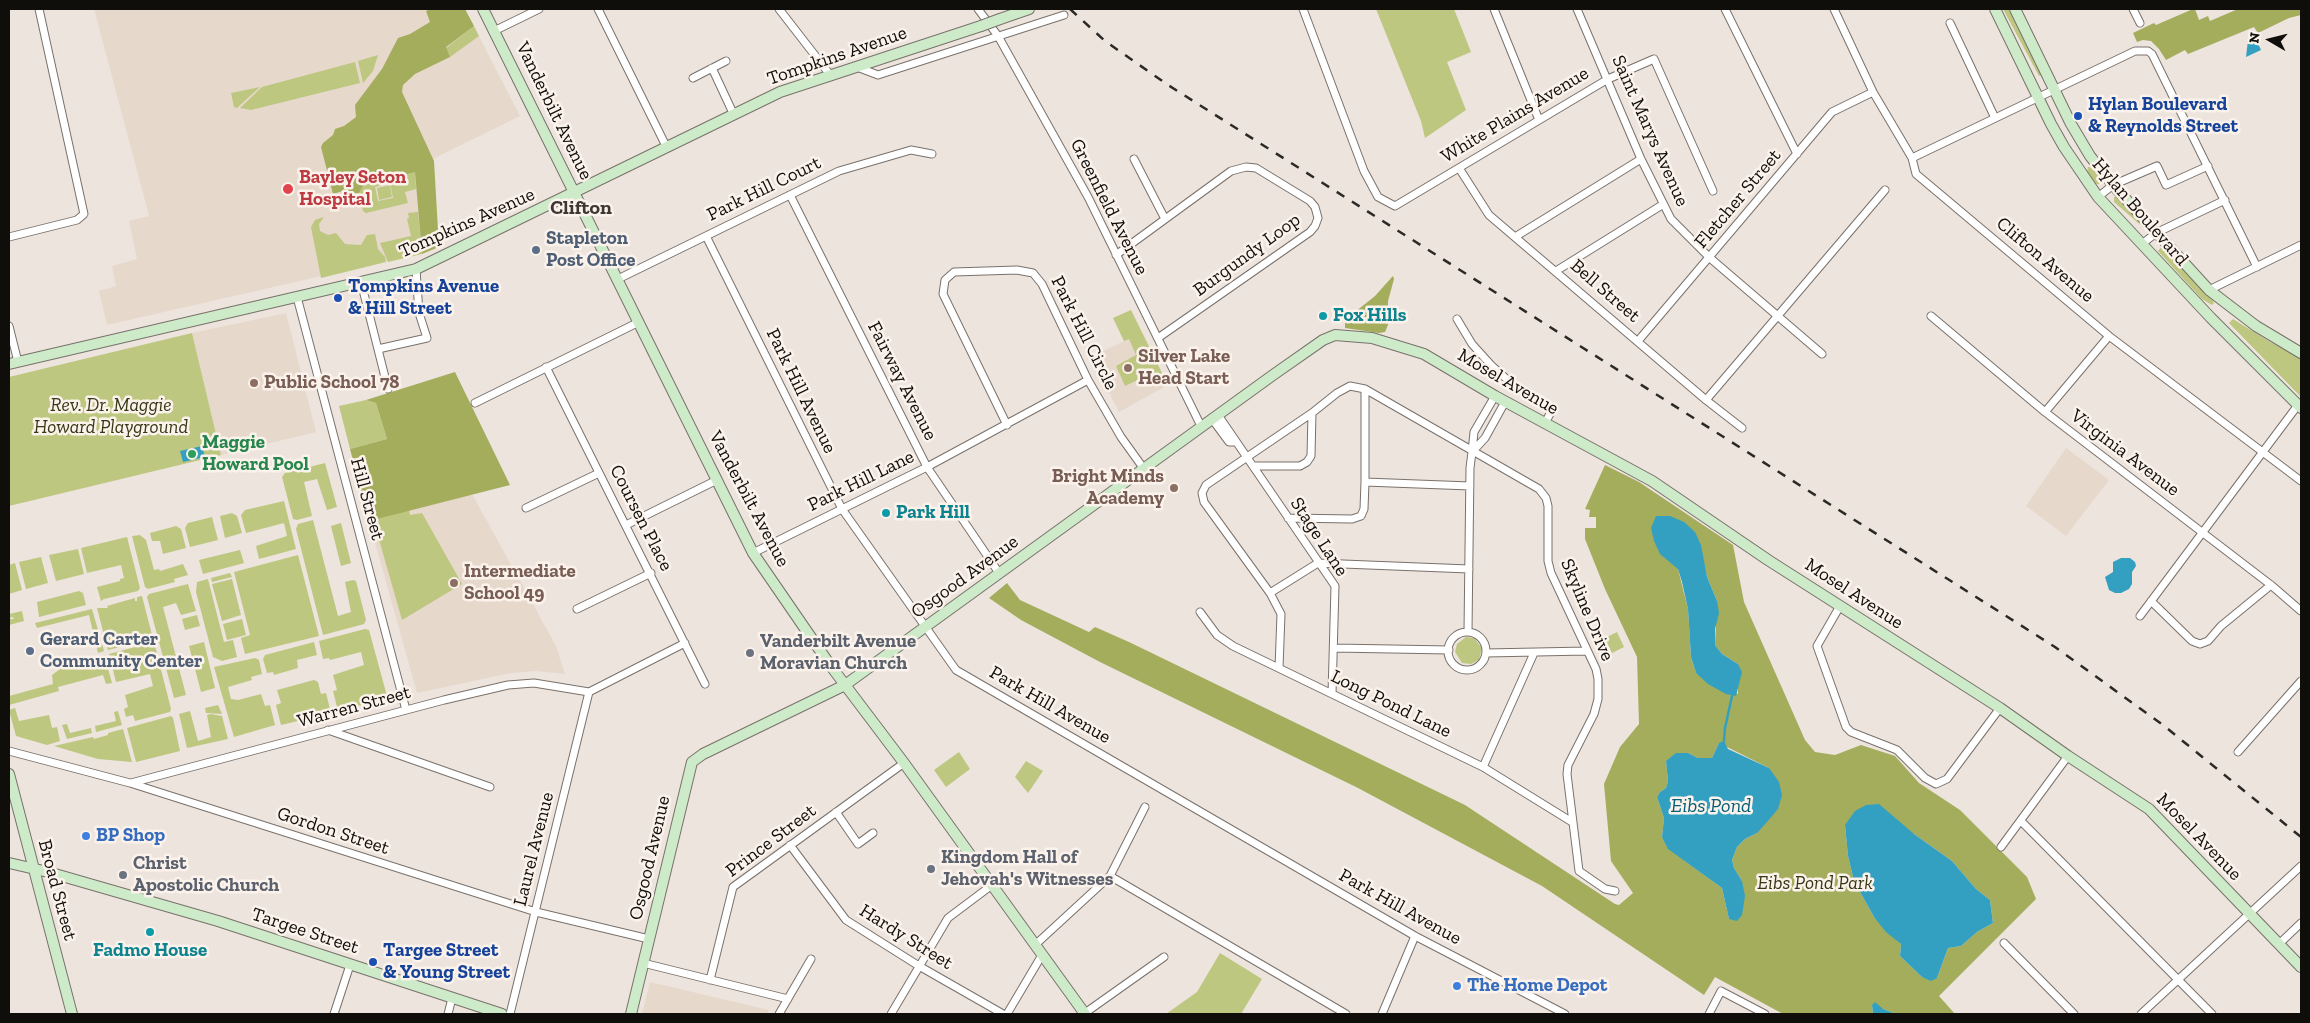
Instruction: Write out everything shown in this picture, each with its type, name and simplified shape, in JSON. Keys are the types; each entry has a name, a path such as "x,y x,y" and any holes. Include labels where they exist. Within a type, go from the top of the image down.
{"street":[{"path":"9,237 83,217 84,208 39,9"},
{"name":"Vanderbilt Avenue","path":"484,9 753,553 845,685 904,763 1085,1014"},
{"path":"494,31 539,9"},
{"path":"598,9 666,146"},
{"path":"779,9 831,76"},
{"name":"Greenfield Avenue","path":"978,9 998,36 1088,197 1201,426"},
{"name":"Tompkins Avenue","path":"13,363 416,269 575,193 733,113 780,92 1030,9"},
{"name":"White Plains Avenue","path":"1303,9 1364,171 1378,197 1396,206 1608,79 1654,59 1713,191"},
{"path":"1494,9 1539,120"},
{"name":"Saint Marys Avenue","path":"1577,9 1662,205 1679,229 1822,354"},
{"path":"1725,9 1796,154"},
{"name":"Clifton Avenue","path":"1834,9 1873,92 1912,158 1916,174 2109,336 2301,482"},
{"name":"Hylan Boulevard","path":"1995,9 2064,147 2098,197 2211,318 2300,407"},
{"name":"Hylan Boulevard","path":"2015,9 2082,143 2113,185 2209,290 2256,326 2301,353"},
{"path":"2133,9 2140,23"},
{"path":"857,67 878,75 1064,15"},
{"path":"1950,23 1995,118"},
{"path":"1912,158 2055,88 2135,51 2144,49 2152,54 2256,266"},
{"path":"693,78 726,61"},
{"path":"712,68 733,113"},
{"name":"Fletcher Street","path":"1638,341 1832,112 1873,92"},
{"name":"Park Hill Court","path":"618,279 838,171 911,150 932,154"},
{"path":"1134,159 1165,219"},
{"path":"1516,237 1641,159"},
{"path":"2098,197 2113,185 2157,166 2166,185 2208,166"},
{"name":"Burgundy Loop","path":"1116,255 1231,171 1256,168 1310,201 1316,207 1318,218 1316,226 1310,232 1158,338"},
{"name":"Bell Street","path":"1459,168 1489,215 1706,400 1742,428"},
{"path":"1706,400 1885,190"},
{"name":"Fairway Avenue","path":"790,195 927,467 999,573"},
{"path":"2142,244 2156,233 2225,200"},
{"path":"1556,271 1662,205"},
{"name":"Park Hill Avenue","path":"706,236 842,508 956,670 1415,936 1565,1014"},
{"path":"2209,290 2301,246"},
{"path":"378,349 427,338 419,314 416,269"},
{"name":"Park Hill Circle","path":"1007,425 943,294 945,280 954,272 1018,270 1033,273 1042,284 1088,380 1121,437 1144,469"},
{"path":"361,282 388,388"},
{"name":"Hill Street","path":"297,296 406,710"},
{"name":"Virginia Avenue","path":"1932,316 2045,412 2271,585 2301,611"},
{"path":"1457,319 1472,344 1492,366 1511,383 1548,407 1551,412 1545,424"},
{"path":"475,403 639,322"},
{"path":"9,326 13,363"},
{"name":"Mosel Avenue","path":"1334,335 1372,338 1424,354 1505,402 1652,481 1840,606 2000,708 2068,756 2149,809 2301,967"},
{"name":"Osgood Avenue","path":"630,1014 692,762 704,754 845,685 1201,426 1323,340 1334,335"},
{"path":"2045,412 2109,336"},
{"name":"Coursen Place","path":"546,367 705,684"},
{"name":"Park Hill Lane","path":"753,553 927,467 1088,380"},
{"path":"1279,668 1281,614 1270,593 1202,498 1203,489 1206,485 1312,413 1337,393 1350,386 1365,389 1365,482 1364,509 1361,516 1352,519 1288,518"},
{"name":"Skyline Drive","path":"1365,389 1539,489 1546,498 1550,573 1596,669 1598,699 1594,714 1568,765 1572,822 1579,871 1605,889 1615,891"},
{"path":"1468,632 1470,486 1474,432 1495,396"},
{"path":"1472,452 1485,438 1505,402"},
{"path":"2140,616 2263,452 2300,407"},
{"path":"1253,466 1300,466 1307,462 1312,456 1312,413"},
{"name":"Stage Lane","path":"1215,417 1229,442 1234,442 1253,466 1335,586 1332,694"},
{"path":"526,508 599,473"},
{"path":"626,525 717,480"},
{"path":"1365,482 1470,486"},
{"path":"1270,593 1318,563 1469,569"},
{"path":"578,609 651,573"},
{"path":"2151,601 2192,641 2200,644 2208,641 2221,626 2271,585"},
{"path":"1840,606 1817,646 1846,726 1851,732 1897,750 1925,778 1936,784 1947,780 2000,708"},
{"name":"Long Pond Lane","path":"1200,612 1217,635 1225,641 1483,767 1572,822"},
{"path":"1468,632 1481,637 1486,653 1481,664 1476,668 1464,670 1454,664 1448,650 1454,637 1468,632"},
{"path":"589,692 686,643"},
{"path":"1334,648 1448,650"},
{"path":"1486,653 1587,651"},
{"path":"1483,767 1534,652"},
{"path":"2238,752 2301,681"},
{"name":"Warren Street","path":"130,784 328,730 509,685 534,683 589,692"},
{"name":"Laurel Avenue","path":"510,1014 589,692"},
{"path":"328,730 490,788"},
{"name":"Gordon Street","path":"9,751 130,784 536,912 649,939"},
{"path":"2001,847 2068,756"},
{"name":"Prince Street","path":"710,980 733,887 904,763"},
{"name":"Broad Street","path":"9,774 72,1014"},
{"path":"1035,945 1110,876 1145,808"},
{"path":"836,812 858,844 873,833"},
{"path":"2021,821 2212,1014"},
{"name":"Hardy Street","path":"790,845 846,920 919,966 1005,1014"},
{"name":"Targee Street","path":"9,862 209,919 502,1014"},
{"path":"2141,1014 2301,866"},
{"path":"1110,876 1346,1014"},
{"path":"891,1014 948,918 992,885"},
{"path":"2279,944 2301,923"},
{"path":"1382,1014 1415,936"},
{"path":"2004,943 2074,1014"},
{"path":"1005,1014 1042,955"},
{"path":"1085,1014 1164,956"},
{"path":"779,1014 811,958"},
{"path":"643,963 788,998"},
{"path":"334,1014 350,965"},
{"path":"1709,1014 1721,991 1765,1014"},
{"path":"448,1014 452,998"}],"shaded area":[{"name":"Bayley Seton Hospital","path":"94,9 465,9 520,116 433,159 422,253 107,325 99,291 116,286 112,266 137,259 129,221 149,216"},
{"name":"Silver Lake Head Start","path":"1131,310 1168,385 1119,412 1091,357 1124,341 1113,318"},
{"name":"Public School 78","path":"286,313 316,432 221,455 192,333"},
{"path":"2066,448 2109,480 2066,536 2026,506"},
{"name":"Intermediate School 49","path":"472,494 556,646 565,674 536,671 511,673 417,693 369,521"},
{"path":"650,982 769,1010 767,1014 642,1014"}],"green space":[{"path":"431,9 465,9 474,26 446,47 450,57 415,74 403,85 402,92 434,161 439,247 422,254 415,172 363,186 359,193 351,194 346,190 333,194 321,147 333,135 335,129 344,126 356,117 355,105 382,69 398,38 410,34 430,22 426,11"},
{"path":"1376,9 1454,9 1471,52 1447,62 1466,110 1425,138 1421,121"},
{"path":"2003,9 2010,9 2042,75 2039,76"},
{"path":"2195,9 2199,20 2208,16 2210,21 2238,9 2301,9 2301,15 2289,18 2258,33 2254,27 2188,54 2185,50 2166,60 2151,41 2143,40 2137,42 2133,33"},
{"path":"474,26 479,36 450,57 446,48"},
{"path":"378,55 373,71 363,83 358,61"},
{"path":"355,62 360,83 251,110 240,108 262,87"},
{"path":"260,87 237,108 234,107 231,93"},
{"path":"2088,167 2092,167 2102,180 2101,184 2096,184 2087,172"},
{"path":"415,172 416,189 405,192 408,203 366,213 363,211 359,193 363,186","holes":["390,183 393,198 378,201 375,187"]},
{"path":"390,185 392,197 379,200 377,188"},
{"path":"2114,197 2118,197 2145,229 2114,202"},
{"path":"418,212 422,254 388,262 380,243 411,236 407,219 409,218 408,213"},
{"path":"324,217 319,224 320,231 328,235 336,233 345,244 361,245 367,235 375,234 378,249 385,257 386,262 321,278 311,227 315,220"},
{"path":"2162,246 2212,299 2214,303 2212,305 2202,299 2158,251"},
{"path":"1393,276 1394,279 1388,301 1388,325 1385,332 1379,333 1345,328 1345,320 1375,296"},
{"path":"1131,310 1165,379 1152,387 1146,376 1125,386 1116,366 1136,355 1129,339 1124,341 1113,318"},
{"path":"2233,319 2270,342 2301,357 2301,397 2229,323"},
{"name":"Rev. Dr. Maggie Howard Playground","path":"192,333 221,455 9,506 9,377"},
{"path":"455,372 510,485 369,521 350,449 387,439 376,403 366,400"},
{"path":"366,400 376,403 387,439 350,449 339,406"},
{"path":"325,463 337,507 327,510 317,479 304,482 312,516 297,520 293,519 282,477 285,473"},
{"name":"Eibs Pond Park","path":"1605,465 1639,482 1733,545 1744,602 1805,740 1815,752 1835,755 1861,745 1895,756 1919,783 1960,810 2027,877 2036,899 1939,996 1955,1014 1896,1014 1872,1005 1873,1014 1783,1014 1715,977 1704,995 1542,886 1358,788 1100,662 1021,620 989,598 1007,583 1020,600 1089,632 1095,627 1129,642 1465,805 1619,905 1633,893 1611,861 1604,784 1620,747 1639,724 1637,657 1605,589 1585,539 1585,528 1596,528 1596,517 1589,517 1590,510 1585,509","holes":["1704,564 1717,601 1715,645 1722,654 1738,664 1738,694 1696,673 1691,657 1688,609 1678,569","1719,743 1769,768 1757,833 1745,839 1737,847 1732,860 1734,868 1742,881 1729,919 1722,888 1685,861 1662,837 1664,818 1657,797 1666,788 1668,781 1666,761 1688,753 1698,758 1712,758","1845,825 1914,834 1952,861 1976,889 1990,900 1993,923 1977,932 1961,946 1948,948 1937,978 1922,977 1900,956 1901,944 1874,917 1854,881 1848,856"]},
{"path":"284,501 296,549 259,559 256,546 287,536 284,523 246,533 241,515 245,510"},
{"path":"409,510 410,515 422,513 462,584 402,620 376,525 379,524 378,518"},
{"path":"232,513 237,516 242,533 225,538 220,516"},
{"path":"212,517 218,540 190,547 185,528 188,523"},
{"path":"313,520 338,616 351,612 345,582 353,580 356,581 366,620 364,624 323,635 296,529 298,524"},
{"path":"341,523 351,563 341,566 331,526"},
{"path":"176,526 181,529 186,548 163,554 160,541 152,541 150,533"},
{"path":"140,535 146,540 154,570 159,569 160,571 183,564 188,575 174,579 175,582 148,589 145,587 132,536"},
{"path":"127,537 140,588 138,591 101,601 97,587 120,581 120,579 124,578 121,565 87,573 81,548"},
{"path":"78,549 84,574 56,581 49,555"},
{"path":"240,550 244,563 203,574 199,560"},
{"path":"298,555 319,636 245,654 241,638 250,635 234,572"},
{"path":"41,557 48,583 26,589 19,562"},
{"path":"15,563 22,590 9,594 9,565"},
{"path":"230,573 232,577 212,582 211,578"},
{"path":"208,579 224,642 233,640 237,657 222,661 213,657 196,592 197,582"},
{"path":"232,579 241,615 222,621 212,584"},
{"path":"188,584 196,611 181,615 176,603 163,607 186,695 174,698 147,597 149,594"},
{"path":"79,591 83,593 86,605 39,617 37,602"},
{"path":"142,596 153,639 108,650 97,608 108,608 107,606 135,598 135,601 137,601 137,597"},
{"path":"92,609 104,651 98,653 89,615 37,628 35,623"},
{"path":"22,611 24,621 9,625 9,619 14,619 13,617 9,618 9,614"},
{"path":"197,615 200,626 185,630 182,619"},
{"path":"242,619 246,635 227,640 223,624"},
{"path":"365,629 369,630 387,696 385,699 338,711 333,691 337,690 333,675 364,665 361,652 330,660 329,658 323,659 319,641"},
{"path":"1617,632 1624,647 1612,653 1605,638"},
{"path":"1466,637 1474,638 1482,648 1479,660 1471,664 1462,663 1455,652 1457,644"},
{"path":"154,642 171,709 170,712 135,721 133,715 126,717 124,709 128,707 125,695 153,686 150,674 116,682 109,654"},
{"path":"204,642 215,688 201,692 189,646"},
{"path":"314,642 317,655 297,660 298,668 274,675 273,672 267,673 263,659 265,655"},
{"path":"105,655 107,663 101,665 102,667 107,665 112,683 106,684 103,675 58,687 59,691 9,705 9,696 53,684 52,675 71,661 84,657 99,658"},
{"path":"255,658 259,660 262,674 251,677 252,680 228,687 231,699 238,700 261,694 265,706 270,705 275,725 234,737 214,667"},
{"path":"314,680 318,682 321,694 326,693 331,713 281,725 276,705 281,703 277,690"},
{"path":"218,705 222,714 206,713 205,708"},
{"path":"15,708 19,721 49,715 52,728 57,727 60,741 47,745 16,736 9,710"},
{"path":"118,711 122,725 96,732 95,726 116,721 114,712"},
{"path":"190,711 198,741 211,737 207,715 211,714 222,716 228,739 187,748 179,714"},
{"path":"171,716 180,751 136,762 127,728"},
{"path":"67,724 70,733 91,728 92,733 67,739 62,725"},
{"path":"123,729 132,762 98,759 54,746 93,737 94,739"},
{"path":"959,752 970,769 946,787 934,770"},
{"path":"1026,761 1043,771 1028,793 1015,777"},
{"path":"1220,953 1262,979 1241,1014 1166,1014 1197,992"}],"water":[{"path":"2255,37 2261,50 2246,57 2248,40"},
{"name":"Maggie Howard Pool","path":"202,446 205,457 183,462 180,451"},
{"path":"1656,516 1670,516 1684,522 1695,532 1701,545 1707,577 1717,601 1719,613 1715,629 1715,645 1722,654 1738,664 1742,672 1736,696 1726,694 1708,684 1696,673 1691,657 1688,609 1682,582 1678,569 1660,554 1654,541 1651,528"},
{"path":"2121,558 2130,558 2135,562 2136,566 2132,572 2132,584 2129,589 2121,593 2115,593 2109,590 2105,577 2113,572 2113,562"},
{"name":"Eibs Pond","path":"1724,741 1728,749 1769,768 1779,782 1782,795 1778,809 1757,833 1745,839 1737,847 1732,860 1734,868 1742,881 1745,896 1742,915 1737,921 1729,919 1722,888 1668,849 1662,837 1664,818 1657,797 1666,788 1668,781 1666,761 1676,753 1688,753 1698,758 1712,758 1719,743"},
{"path":"1879,804 1914,834 1952,861 1976,889 1990,900 1993,923 1977,932 1961,946 1948,948 1937,978 1931,981 1922,977 1900,956 1901,944 1886,932 1874,917 1854,881 1848,856 1845,825 1855,811 1866,805"},
{"path":"1875,1002 1883,1009 1896,1014 1873,1014 1872,1005"}],"waterway":[{"path":"1724,741 1732,696"}],"railway":[{"path":"1070,9 1105,41 1168,85 2055,647 2163,725 2301,837"}],"place":[{"name":"Hylan Boulevard & Reynolds Street","path":"2078,116"},
{"name":"Bayley Seton Hospital","path":"288,189"},
{"name":"Stapleton Post Office","path":"536,250"},
{"name":"Tompkins Avenue & Hill Street","path":"338,298"},
{"name":"Fox Hills","path":"1323,316"},
{"name":"Silver Lake Head Start","path":"1128,368"},
{"name":"Public School 78","path":"254,383"},
{"name":"Maggie Howard Pool","path":"192,454"},
{"name":"Bright Minds Academy","path":"1174,488"},
{"name":"Park Hill","path":"886,513"},
{"name":"Intermediate School 49","path":"454,583"},
{"name":"Gerard Carter Community Center","path":"30,651"},
{"name":"Vanderbilt Avenue Moravian Church","path":"750,653"},
{"name":"BP Shop","path":"86,836"},
{"name":"Kingdom Hall of Jehovah's Witnesses","path":"931,869"},
{"name":"Christ Apostolic Church","path":"123,875"},
{"name":"Fadmo House","path":"150,932"},
{"name":"Targee Street & Young Street","path":"373,962"},
{"name":"The Home Depot","path":"1457,986"}],"district":[{"name":"Clifton","path":"581,208"}]}
